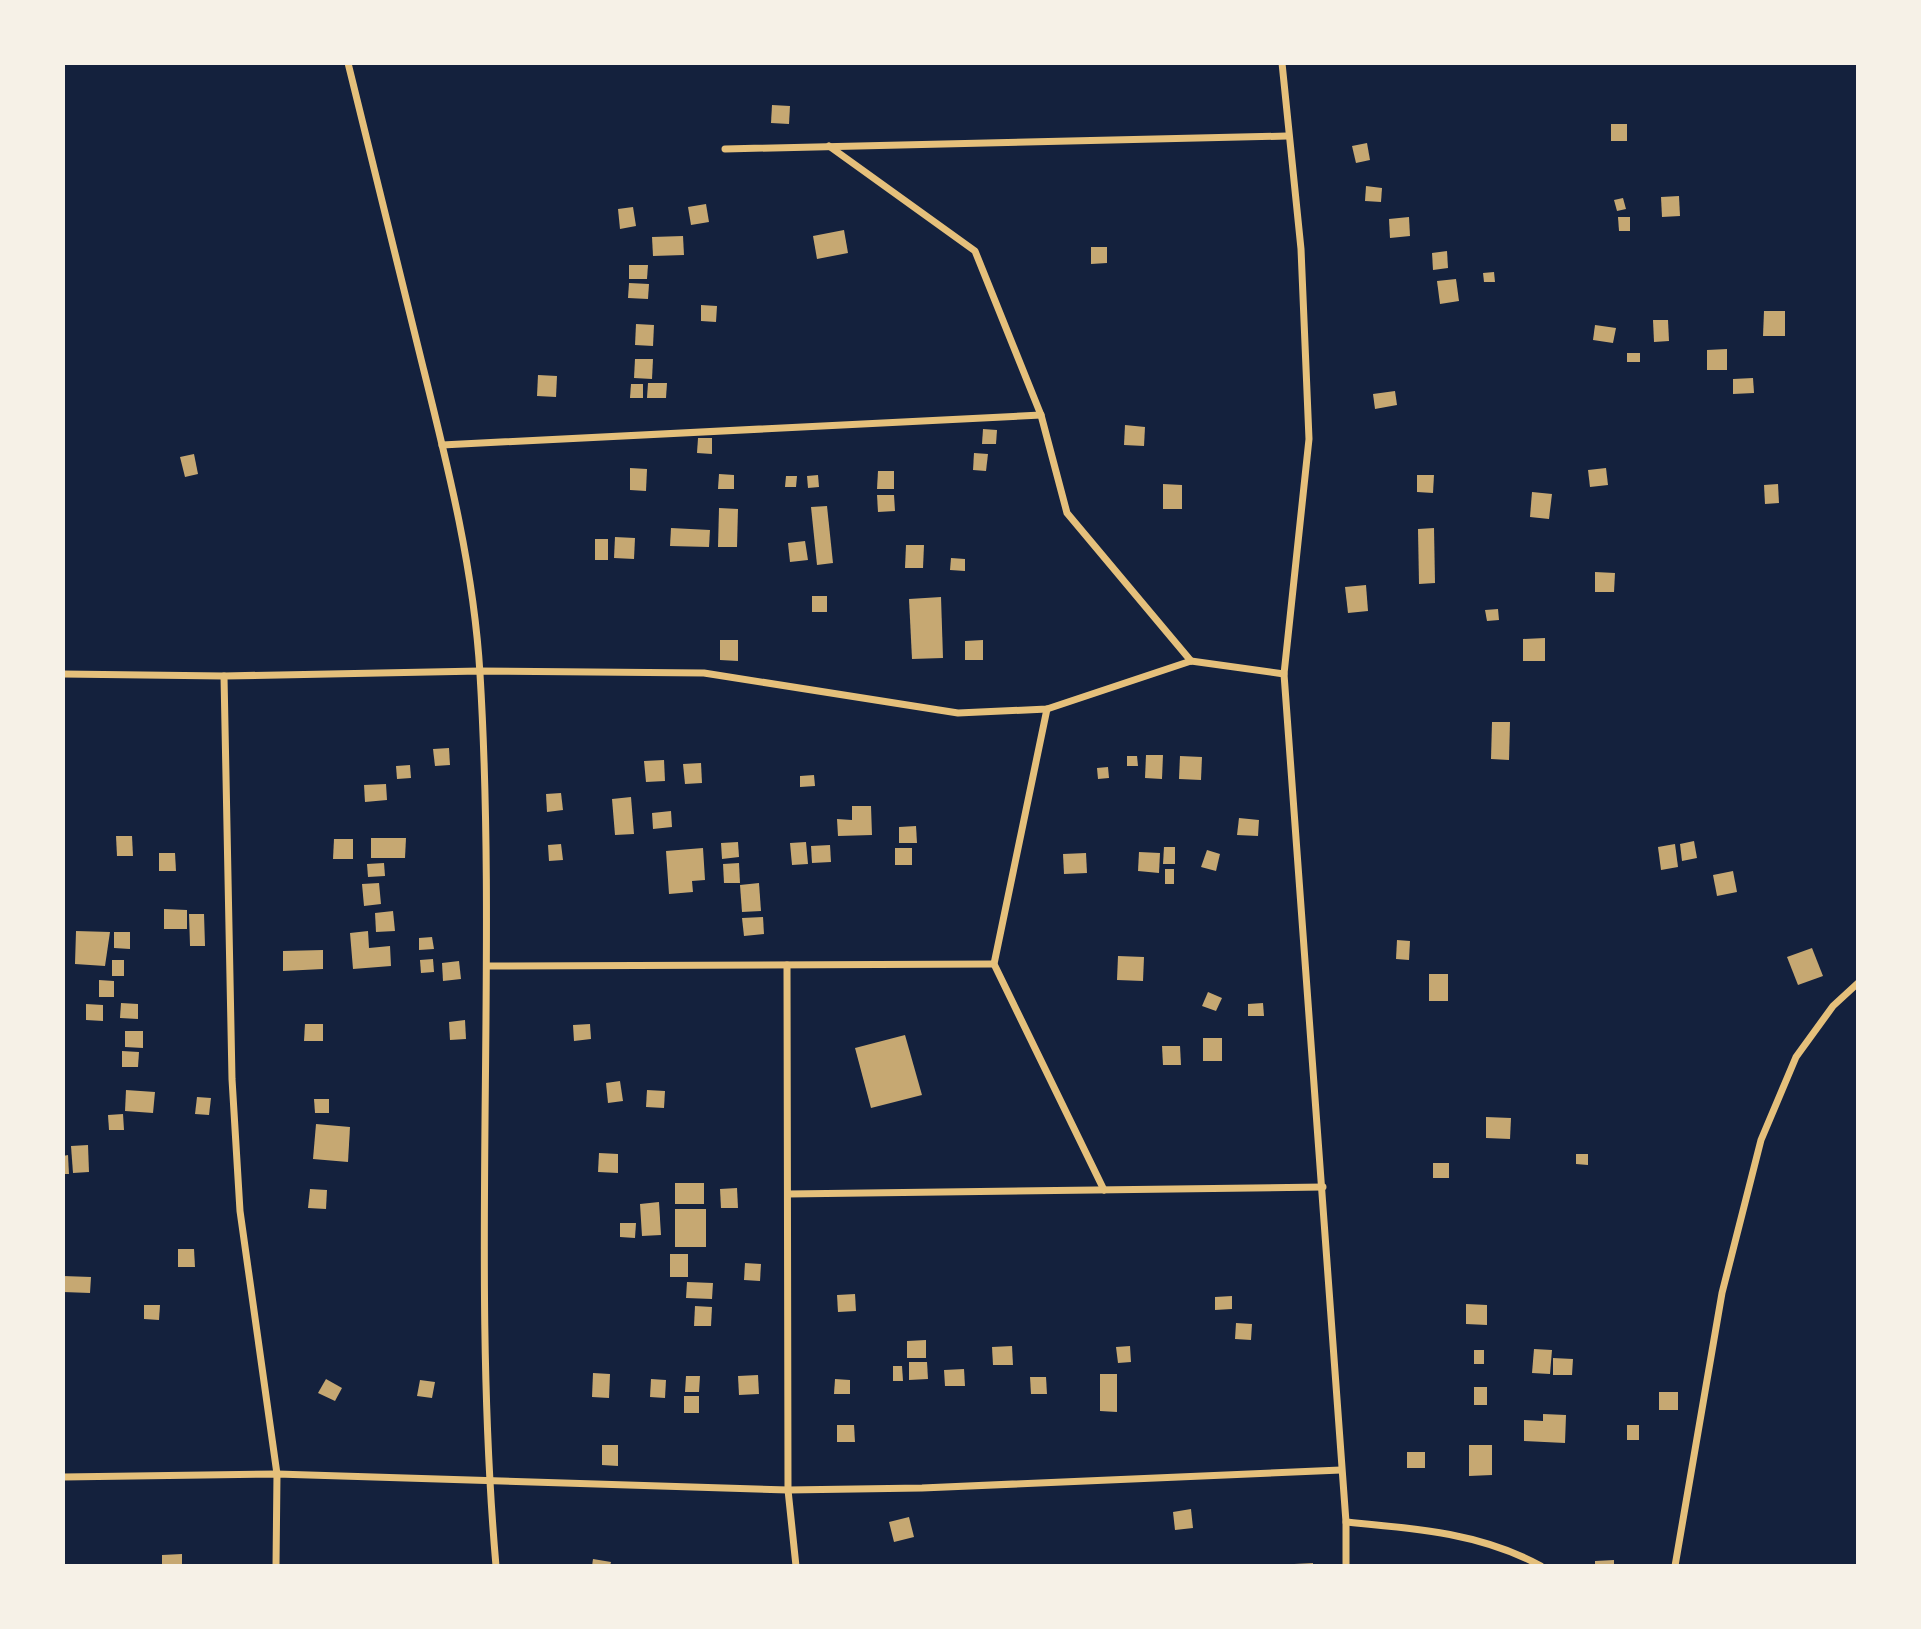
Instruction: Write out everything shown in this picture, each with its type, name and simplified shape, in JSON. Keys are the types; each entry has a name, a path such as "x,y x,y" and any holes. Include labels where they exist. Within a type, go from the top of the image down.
{"street":[{"path":"348,63 442,445 467,562 480,671 488,966 484,1177 489,1481 496,1566"},
{"path":"1282,63 1287,136 1301,249 1309,439 1284,674 1323,1187 1346,1522 1346,1566"},
{"path":"725,149 1287,136"},
{"path":"829,146 975,251 1041,415 1067,513 1191,661"},
{"path":"442,445 1041,415"},
{"path":"63,674 224,676 480,671 704,673 958,713 1047,709 1191,661 1284,674"},
{"path":"224,676 232,1079 240,1211 277,1474 276,1566"},
{"path":"1047,709 994,964 1104,1190"},
{"path":"488,966 994,964"},
{"path":"787,965 788,1490 796,1566"},
{"path":"1675,1566 1722,1293 1762,1140 1796,1057 1833,1006 1858,983"},
{"path":"788,1194 1323,1187"},
{"path":"63,1477 277,1474 788,1490 922,1488 1341,1470"},
{"path":"1346,1522 1481,1540 1512,1550 1541,1566"}],"building":[{"path":"772,105 790,106 789,124 771,123"},
{"path":"1611,124 1627,124 1627,141 1611,141"},
{"path":"1367,143 1370,160 1356,163 1352,146"},
{"path":"1366,186 1382,188 1381,202 1365,201"},
{"path":"1679,196 1680,216 1662,217 1661,197"},
{"path":"1623,198 1626,209 1617,211 1614,200"},
{"path":"706,204 709,222 691,225 688,207"},
{"path":"633,207 636,226 620,229 618,209"},
{"path":"1409,217 1410,236 1390,238 1389,219"},
{"path":"1618,217 1630,217 1630,231 1619,231"},
{"path":"844,230 848,253 817,259 813,236"},
{"path":"683,236 684,255 653,256 652,237"},
{"path":"1091,247 1107,247 1107,263 1091,264"},
{"path":"1447,251 1448,268 1433,270 1432,253"},
{"path":"629,265 648,265 647,279 629,279"},
{"path":"1494,272 1495,282 1484,282 1483,273"},
{"path":"1456,279 1459,301 1440,304 1437,281"},
{"path":"629,283 649,284 648,299 628,298"},
{"path":"701,305 717,306 716,322 701,321"},
{"path":"1764,311 1785,311 1785,336 1763,336"},
{"path":"1653,320 1668,320 1669,341 1654,342"},
{"path":"636,324 654,325 653,346 635,345"},
{"path":"1595,325 1616,328 1613,343 1593,340"},
{"path":"1727,349 1727,370 1707,370 1707,350"},
{"path":"1627,353 1640,353 1640,362 1627,362"},
{"path":"635,359 653,359 652,379 634,378"},
{"path":"538,375 557,376 556,397 537,396"},
{"path":"1753,378 1754,393 1733,394 1733,379"},
{"path":"648,383 667,383 666,398 647,398"},
{"path":"631,384 643,384 643,398 630,398"},
{"path":"1395,391 1397,405 1375,409 1373,394"},
{"path":"1125,425 1145,427 1144,446 1124,445"},
{"path":"983,429 997,430 996,444 982,444"},
{"path":"698,438 712,438 712,454 697,453"},
{"path":"974,453 988,454 986,471 973,470"},
{"path":"194,454 198,474 185,477 180,457"},
{"path":"630,468 647,469 646,491 630,490"},
{"path":"1606,468 1608,485 1590,487 1588,470"},
{"path":"878,471 894,471 894,489 877,489"},
{"path":"719,474 734,475 734,489 718,489"},
{"path":"818,475 819,487 808,488 807,476"},
{"path":"1417,475 1434,475 1433,493 1417,492"},
{"path":"786,476 797,476 796,487 785,487"},
{"path":"1163,484 1182,485 1182,509 1163,509"},
{"path":"1778,484 1779,503 1765,504 1764,485"},
{"path":"1532,492 1552,494 1549,519 1530,517"},
{"path":"877,495 894,495 895,511 878,512"},
{"path":"827,506 833,563 817,565 811,507"},
{"path":"719,508 738,509 737,547 718,547"},
{"path":"671,528 710,530 709,547 670,546"},
{"path":"1434,528 1435,583 1419,584 1418,529"},
{"path":"615,537 635,538 634,559 614,558"},
{"path":"595,539 608,539 608,560 595,560"},
{"path":"805,541 808,560 790,562 788,543"},
{"path":"906,545 924,545 923,568 905,568"},
{"path":"951,558 965,559 965,571 950,570"},
{"path":"1595,572 1615,573 1614,592 1595,592"},
{"path":"1366,585 1368,611 1348,613 1345,587"},
{"path":"812,596 827,596 827,612 812,612"},
{"path":"941,597 943,658 912,659 909,599"},
{"path":"1498,609 1499,620 1487,621 1485,610"},
{"path":"1545,638 1545,661 1523,661 1523,639"},
{"path":"720,640 738,640 738,661 720,660"},
{"path":"983,640 983,660 965,660 965,641"},
{"path":"1492,722 1510,722 1509,760 1491,759"},
{"path":"449,748 450,765 435,766 433,749"},
{"path":"1146,755 1163,755 1162,779 1145,778"},
{"path":"1127,756 1137,756 1138,766 1127,766"},
{"path":"1180,756 1202,757 1201,780 1179,779"},
{"path":"664,760 665,781 646,782 644,761"},
{"path":"701,763 702,783 685,784 683,764"},
{"path":"410,765 411,778 397,779 396,766"},
{"path":"1108,767 1109,778 1098,779 1097,768"},
{"path":"814,775 815,786 800,787 800,776"},
{"path":"386,784 387,800 365,802 364,785"},
{"path":"561,793 563,810 547,812 546,794"},
{"path":"631,797 634,834 615,835 612,799"},
{"path":"852,806 871,806 872,835 838,836 837,819 852,820"},
{"path":"671,811 672,827 653,829 652,813"},
{"path":"1239,818 1259,820 1258,836 1237,835"},
{"path":"916,826 917,843 899,843 899,827"},
{"path":"116,836 132,836 133,856 117,856"},
{"path":"371,838 406,838 405,858 371,858"},
{"path":"334,839 353,839 353,859 333,859"},
{"path":"1694,841 1697,858 1682,861 1680,844"},
{"path":"738,842 739,857 722,859 721,843"},
{"path":"806,842 808,864 792,865 790,843"},
{"path":"561,844 563,860 549,861 548,845"},
{"path":"1675,844 1678,867 1661,870 1658,847"},
{"path":"830,845 831,862 812,863 811,846"},
{"path":"1164,847 1175,847 1175,864 1163,864"},
{"path":"703,848 705,880 692,881 693,892 669,894 666,851"},
{"path":"895,848 912,848 912,865 895,865"},
{"path":"1207,850 1220,854 1216,871 1201,867"},
{"path":"1139,852 1160,853 1159,873 1138,871"},
{"path":"159,853 175,853 176,871 159,871"},
{"path":"1086,853 1087,873 1064,874 1063,854"},
{"path":"384,863 385,876 368,877 367,864"},
{"path":"739,863 740,883 724,883 723,864"},
{"path":"1165,869 1174,869 1174,884 1165,884"},
{"path":"1733,871 1737,892 1717,896 1713,875"},
{"path":"379,883 381,904 364,906 362,884"},
{"path":"759,883 761,911 742,912 740,885"},
{"path":"164,909 187,910 187,929 164,929"},
{"path":"393,911 395,931 376,932 375,913"},
{"path":"189,914 204,914 205,946 190,946"},
{"path":"763,917 764,934 744,936 742,918"},
{"path":"76,931 110,932 105,966 75,964"},
{"path":"368,931 369,948 390,946 391,966 353,969 350,933"},
{"path":"114,932 130,932 130,949 114,948"},
{"path":"432,937 434,949 419,950 419,938"},
{"path":"1397,940 1410,941 1409,960 1396,959"},
{"path":"1812,948 1823,976 1798,985 1787,957"},
{"path":"323,950 323,969 283,971 283,951"},
{"path":"1118,956 1144,957 1143,981 1117,980"},
{"path":"433,959 434,972 421,973 420,960"},
{"path":"112,960 124,960 124,976 112,976"},
{"path":"459,961 461,979 443,981 442,963"},
{"path":"1429,974 1448,974 1448,1001 1429,1001"},
{"path":"99,980 114,981 114,997 99,997"},
{"path":"1208,992 1222,998 1216,1011 1202,1006"},
{"path":"121,1003 138,1004 138,1019 120,1018"},
{"path":"1263,1003 1264,1016 1248,1016 1248,1004"},
{"path":"86,1004 103,1005 103,1021 86,1020"},
{"path":"465,1020 466,1039 450,1040 449,1022"},
{"path":"305,1024 323,1024 323,1041 304,1041"},
{"path":"590,1024 591,1039 574,1041 573,1025"},
{"path":"125,1031 143,1031 143,1048 125,1047"},
{"path":"905,1035 922,1095 871,1108 855,1048"},
{"path":"1203,1038 1222,1038 1222,1061 1203,1061"},
{"path":"1162,1046 1180,1046 1181,1065 1163,1065"},
{"path":"122,1051 139,1052 138,1067 122,1067"},
{"path":"620,1081 623,1101 608,1103 606,1083"},
{"path":"126,1090 155,1092 153,1113 125,1111"},
{"path":"647,1090 665,1091 664,1108 646,1107"},
{"path":"197,1097 211,1098 209,1115 195,1114"},
{"path":"314,1099 329,1099 329,1113 315,1113"},
{"path":"123,1114 124,1130 109,1130 108,1115"},
{"path":"1486,1117 1511,1118 1510,1139 1486,1138"},
{"path":"316,1124 350,1127 348,1162 313,1159"},
{"path":"88,1145 89,1172 73,1173 71,1146"},
{"path":"599,1153 618,1154 618,1173 598,1172"},
{"path":"1576,1154 1588,1154 1588,1165 1576,1164"},
{"path":"68,1155 69,1174 63,1174 63,1156"},
{"path":"1433,1163 1449,1163 1449,1178 1433,1178"},
{"path":"675,1183 704,1183 704,1204 675,1204"},
{"path":"737,1188 738,1208 721,1208 720,1189"},
{"path":"310,1189 327,1190 326,1209 308,1208"},
{"path":"659,1202 661,1235 642,1236 640,1204"},
{"path":"675,1209 706,1209 706,1247 675,1247"},
{"path":"620,1223 636,1223 635,1238 620,1237"},
{"path":"178,1249 194,1249 195,1267 178,1267"},
{"path":"670,1254 688,1254 688,1277 670,1277"},
{"path":"745,1263 761,1264 760,1281 744,1280"},
{"path":"63,1276 91,1277 90,1293 63,1292"},
{"path":"687,1282 713,1283 712,1299 686,1298"},
{"path":"855,1294 856,1311 838,1312 837,1295"},
{"path":"1232,1296 1232,1309 1215,1310 1215,1297"},
{"path":"1466,1304 1487,1305 1487,1325 1466,1324"},
{"path":"144,1305 160,1305 159,1320 144,1319"},
{"path":"695,1306 712,1307 711,1326 694,1326"},
{"path":"1236,1323 1252,1324 1251,1340 1235,1339"},
{"path":"926,1340 926,1358 907,1358 907,1341"},
{"path":"1012,1346 1013,1365 993,1365 992,1347"},
{"path":"1130,1346 1131,1362 1118,1363 1116,1347"},
{"path":"1534,1349 1552,1350 1550,1374 1532,1373"},
{"path":"1474,1350 1484,1350 1484,1364 1474,1364"},
{"path":"1553,1358 1573,1359 1572,1375 1553,1375"},
{"path":"909,1362 927,1362 928,1379 909,1380"},
{"path":"893,1366 902,1366 903,1381 893,1381"},
{"path":"964,1369 965,1386 945,1386 944,1370"},
{"path":"593,1373 610,1374 609,1398 592,1397"},
{"path":"1100,1374 1117,1374 1117,1412 1100,1411"},
{"path":"758,1375 759,1394 739,1395 738,1376"},
{"path":"686,1376 700,1376 699,1392 685,1392"},
{"path":"1030,1377 1046,1377 1047,1394 1031,1394"},
{"path":"326,1379 342,1388 335,1401 318,1393"},
{"path":"651,1379 666,1380 665,1398 650,1397"},
{"path":"835,1379 850,1380 850,1394 834,1394"},
{"path":"420,1380 435,1382 432,1398 417,1396"},
{"path":"1474,1387 1487,1387 1487,1405 1474,1405"},
{"path":"1659,1392 1678,1392 1678,1410 1659,1410"},
{"path":"684,1396 699,1396 699,1413 684,1413"},
{"path":"1543,1414 1566,1415 1565,1443 1524,1441 1524,1420 1543,1421"},
{"path":"837,1425 854,1425 855,1442 837,1442"},
{"path":"1627,1425 1639,1425 1639,1440 1627,1440"},
{"path":"602,1445 618,1445 618,1466 602,1465"},
{"path":"1469,1445 1492,1445 1492,1475 1469,1476"},
{"path":"1407,1452 1425,1452 1425,1468 1407,1468"},
{"path":"1191,1509 1193,1528 1175,1530 1173,1512"},
{"path":"909,1517 914,1537 894,1542 889,1522"},
{"path":"182,1554 182,1566 162,1566 162,1555"},
{"path":"593,1559 611,1562 610,1566 592,1566"},
{"path":"1614,1560 1614,1566 1595,1566 1595,1561"},
{"path":"1313,1563 1313,1566 1294,1566 1294,1564"}]}
